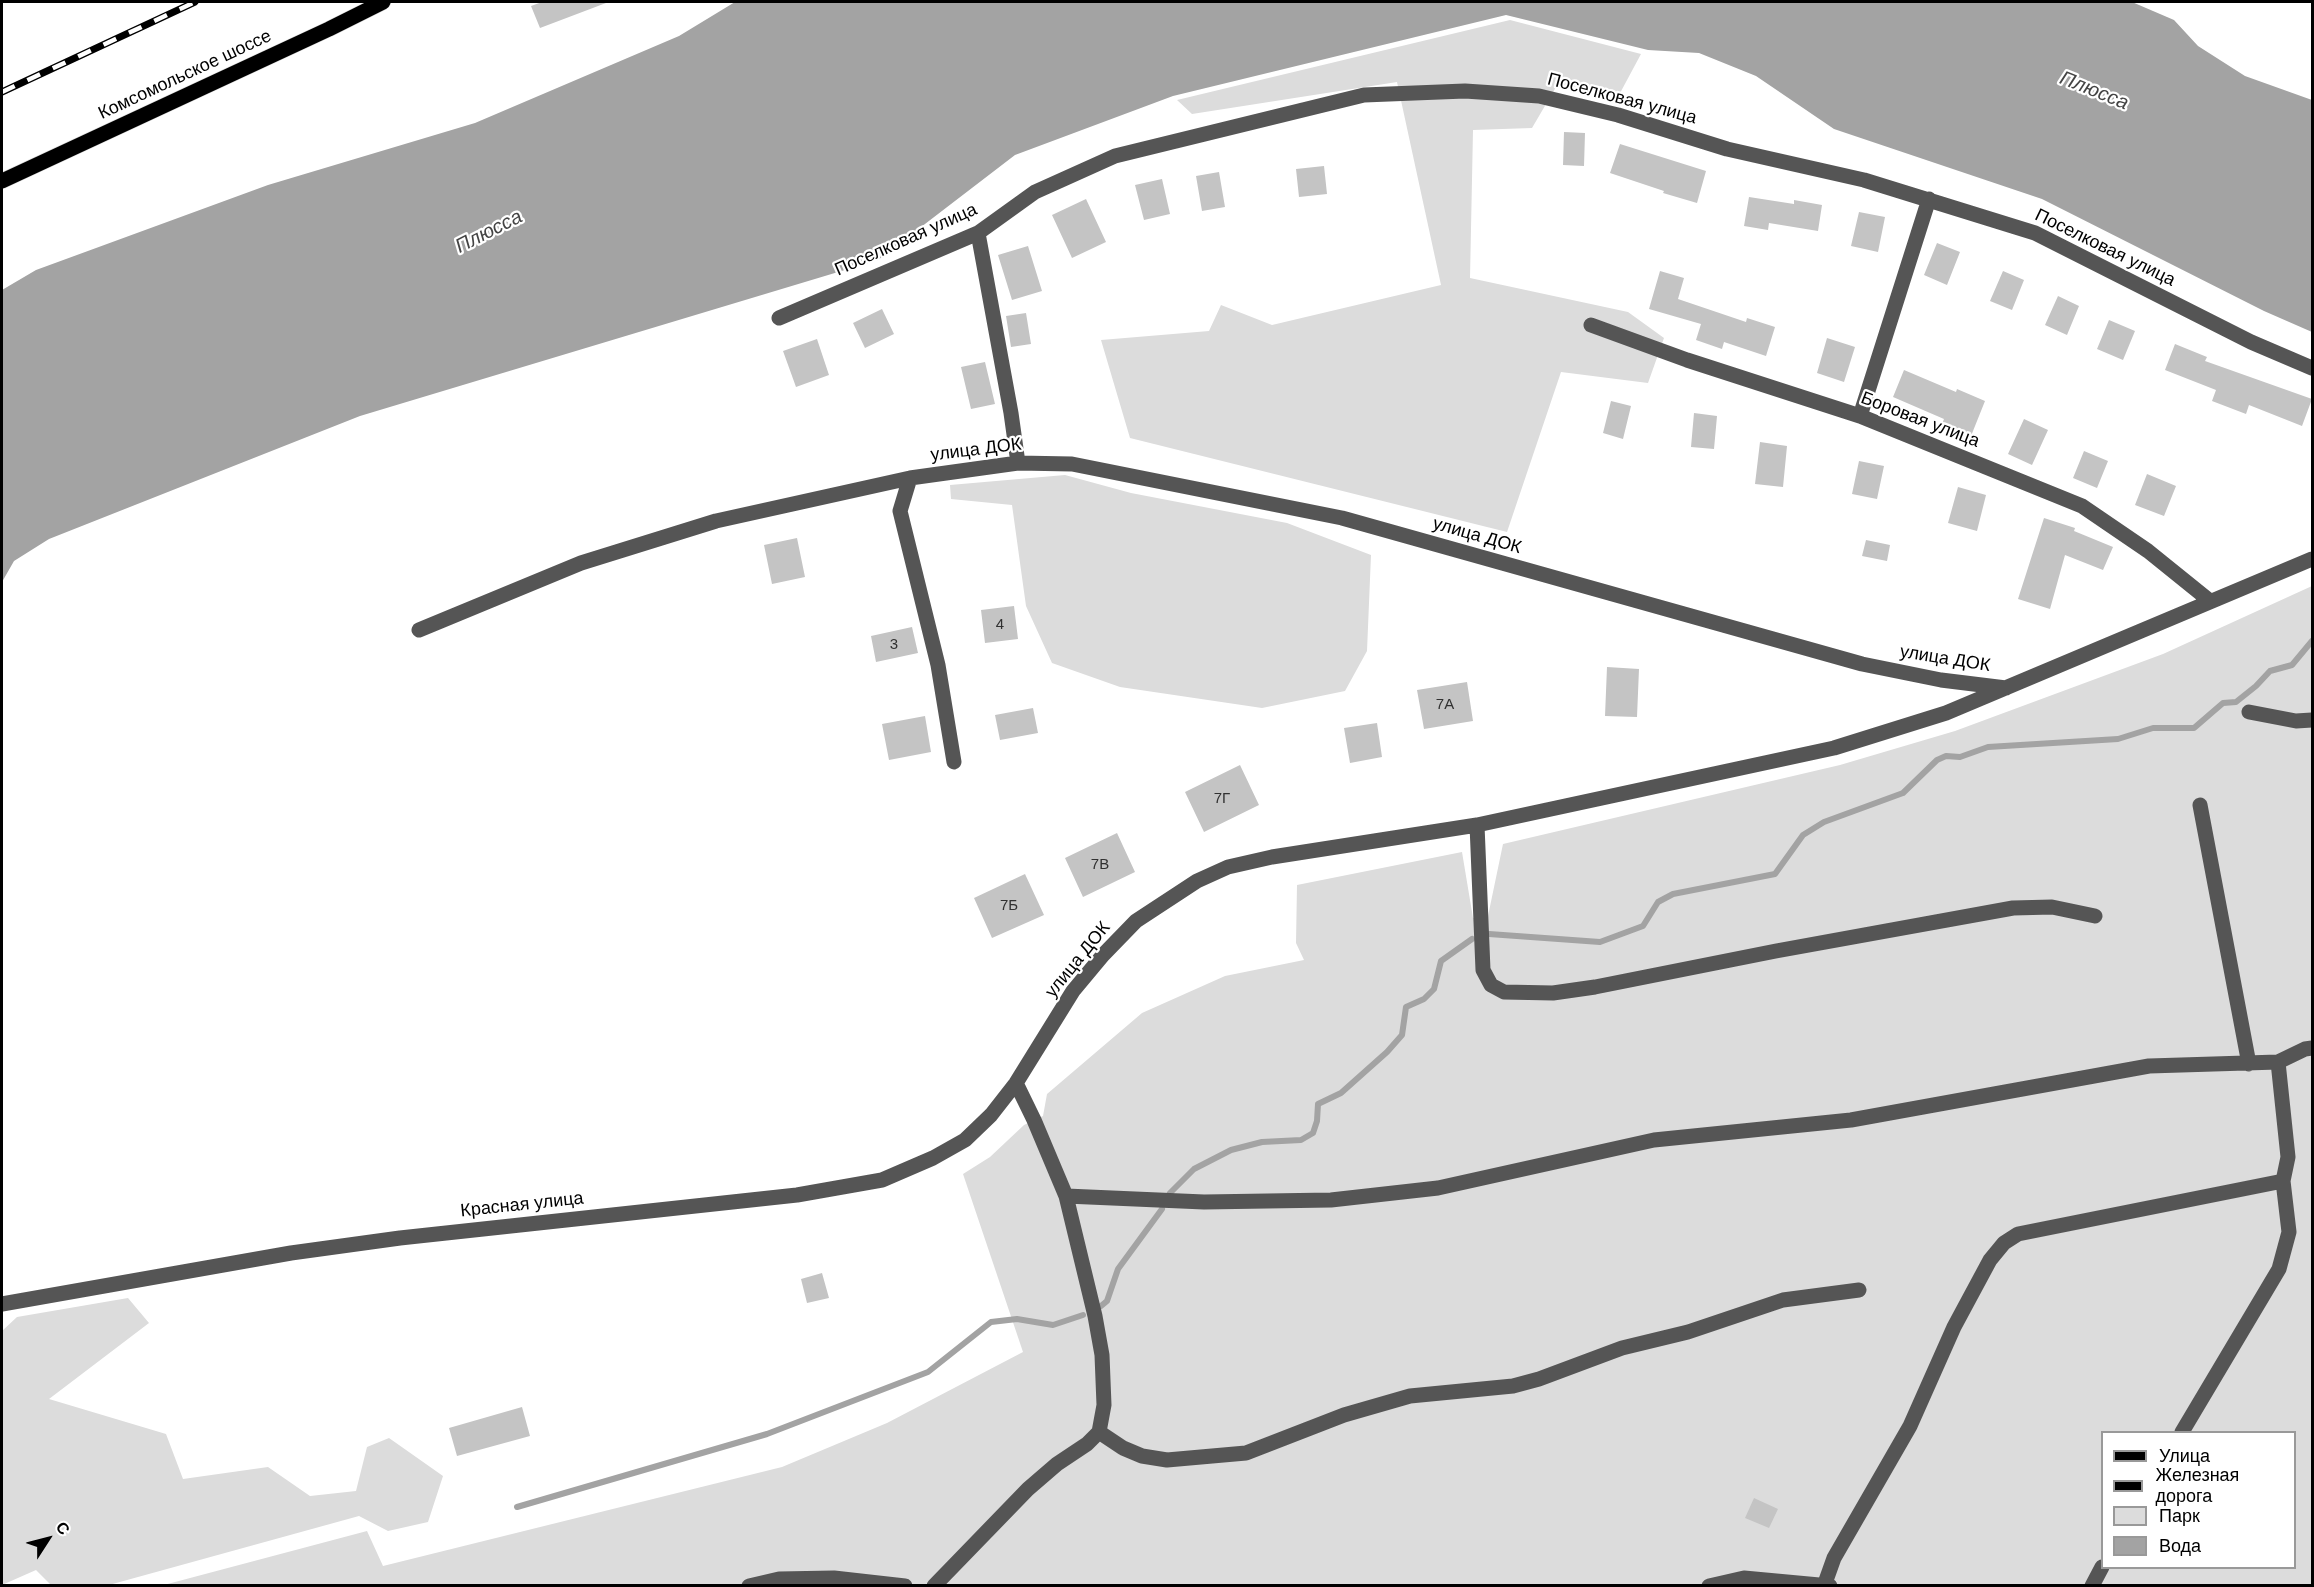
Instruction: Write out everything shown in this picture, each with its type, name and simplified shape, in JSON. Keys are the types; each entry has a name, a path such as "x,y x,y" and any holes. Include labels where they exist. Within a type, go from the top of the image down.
{"main road":[{"name":"Комсомольское шоссе","path":"2,181 383,2"}],"street":[{"name":"Поселковая улица","path":"779,318 978,233 1035,192 1115,156 1364,95 1465,91 1539,96 1618,115 1727,149 1864,180 2035,233 2251,342 2313,368"},
{"path":"1860,416 1929,199"},
{"path":"978,233 1018,463"},
{"name":"Боровая улица","path":"1591,325 1687,360 1860,416 2082,506 2148,551 2210,601"},
{"name":"улица ДОК","path":"418,630 581,563 716,521 910,478 1018,463 1072,464 1342,518 1862,664 1941,680 2009,688"},
{"path":"910,478 900,511 938,665 954,762"},
{"path":"2009,688 2210,601 2313,560"},
{"name":"улица ДОК","path":"1016,1083 1073,991 1136,921 1197,881 1228,867 1272,857 1477,825 1834,748 1946,713 2009,688"},
{"path":"2249,712 2296,721 2313,720"},
{"path":"2200,805 2249,1064"},
{"path":"1477,825 1483,970 1491,985 1504,992 1553,993 1595,987 2013,908 2052,907 2095,916"},
{"path":"1066,1196 1204,1202 1331,1200 1417,1190 1461,1183 1654,1140 1851,1120 2149,1066 2278,1062 2305,1049 2313,1048"},
{"path":"2183,1431 2280,1269 2289,1232 2283,1181 2288,1157 2278,1062"},
{"path":"934,1586 1028,1489 1087,1444 1099,1432 1104,1405 1102,1355 1095,1316 1066,1196 1016,1083"},
{"name":"Красная улица","path":"2,1304 291,1253 389,1239 797,1195 882,1180 933,1158 965,1140 991,1115 1016,1083"},
{"path":"1708,1586 1744,1578 1826,1585 1834,1558 1910,1426 1954,1327 1989,1260 2004,1243 2018,1234 2283,1181"},
{"path":"1099,1432 1123,1448 1167,1460 1246,1453 1344,1415 1410,1396 1513,1386 1539,1379 1622,1348 1688,1332 1783,1300 1859,1290"},
{"path":"2092,1586 2102,1569"},
{"path":"749,1586 779,1579 834,1578 905,1586"}],"green space":[{"path":"1510,20 1641,54 1619,95 1556,87 1532,128 1473,130 1470,278 1628,312 1664,338 1648,383 1561,372 1507,532 1130,438 1101,340 1209,331 1221,305 1272,325 1441,285 1397,82 1192,114 1177,100"},
{"path":"1065,475 1131,493 1287,523 1371,555 1367,651 1345,691 1262,708 1120,687 1052,663 1026,606 1012,505 951,499 950,485"},
{"path":"2312,586 2312,1585 160,1586 367,1531 383,1566 782,1467 887,1423 1023,1352 963,1174 990,1157 1024,1125 1043,1116 1047,1094 1142,1013 1225,976 1304,960 1296,943 1297,885 1462,852 1473,918 1488,916 1503,844 1840,765 1955,731 2163,654"},
{"path":"128,1298 149,1323 49,1399 166,1434 183,1479 268,1467 310,1496 356,1491 367,1447 389,1438 443,1476 428,1522 388,1531 359,1516 109,1585 51,1585 36,1570 2,1585 2,1331 17,1317"}],"water":[{"name":"Плюсса","path":"735,2 2132,2 2174,20 2198,46 2245,76 2312,100 2312,332 2264,311 2042,199 1834,129 1756,76 1699,53 1648,50 1506,15 1173,96 1015,155 878,260 360,416 49,539 14,561 2,582 2,290 36,270 268,185 475,123 679,36"}],"building":[{"path":"542,2 606,3 540,28 531,6"},
{"path":"1564,132 1585,133 1584,166 1563,165"},
{"path":"1620,144 1706,171 1697,203 1610,173"},
{"path":"1324,166 1327,194 1299,197 1296,169"},
{"path":"1219,172 1225,207 1202,211 1196,176"},
{"path":"1162,179 1170,214 1144,220 1135,185"},
{"path":"1749,197 1794,204 1794,200 1822,205 1818,231 1769,223 1768,230 1744,226"},
{"path":"1086,199 1106,242 1072,258 1052,215"},
{"path":"1859,212 1885,217 1878,252 1851,246"},
{"path":"1937,243 1960,252 1947,285 1924,275"},
{"path":"1028,246 1042,291 1012,300 998,255"},
{"path":"1660,271 1684,278 1678,299 1746,322 1747,318 1775,327 1766,356 1724,342 1722,349 1696,340 1701,324 1649,309"},
{"path":"2003,271 2024,280 2012,310 1990,301"},
{"path":"2058,296 2079,306 2067,335 2045,325"},
{"path":"882,309 894,334 865,348 853,323"},
{"path":"1026,313 1031,344 1011,347 1006,316"},
{"path":"2109,320 2135,331 2123,360 2097,349"},
{"path":"1827,338 1855,347 1844,382 1817,373"},
{"path":"817,339 829,375 796,387 783,351"},
{"path":"2175,344 2207,357 2205,361 2312,399 2302,426 2249,405 2246,414 2212,401 2216,390 2165,370"},
{"path":"985,362 995,404 971,409 961,367"},
{"path":"1904,370 1956,392 1957,389 1985,401 1971,436 1942,424 1944,419 1893,397"},
{"path":"1611,401 1631,406 1623,439 1603,433"},
{"path":"1694,413 1717,416 1714,449 1691,447"},
{"path":"2024,419 2048,430 2032,465 2008,454"},
{"path":"1760,442 1787,446 1783,487 1755,484"},
{"path":"2084,451 2108,461 2097,488 2073,478"},
{"path":"1859,461 1884,466 1877,499 1852,494"},
{"path":"2147,474 2176,486 2164,516 2135,505"},
{"path":"1958,487 1986,495 1977,531 1948,523"},
{"path":"2044,518 2075,528 2074,531 2113,547 2103,570 2065,555 2050,609 2018,599"},
{"path":"797,538 805,577 772,584 764,545"},
{"path":"1866,540 1890,545 1887,561 1862,556"},
{"path":"1014,606 1018,639 985,643 981,610"},
{"path":"912,627 918,653 876,662 871,636"},
{"path":"1607,667 1639,669 1637,717 1605,716"},
{"path":"1467,682 1473,721 1424,729 1417,690"},
{"path":"1033,708 1038,733 1000,740 995,715"},
{"path":"925,716 931,752 889,760 882,724"},
{"path":"1377,723 1382,757 1350,763 1344,728"},
{"path":"1240,765 1259,805 1204,832 1185,792"},
{"path":"1117,833 1135,872 1083,897 1065,858"},
{"path":"1025,874 1044,915 992,938 974,898"},
{"path":"822,1273 829,1298 807,1303 801,1279"},
{"path":"522,1407 530,1436 457,1456 449,1428"},
{"path":"1754,1498 1778,1509 1769,1528 1745,1518"}],"waterway":[{"path":"1489,934 1600,942 1643,926 1658,902 1673,894 1775,874 1803,835 1824,822 1903,793 1937,760 1946,756 1960,757 1988,747 2118,739 2153,728 2194,728 2223,703 2236,702 2270,671 2292,665 2312,641"},
{"path":"1170,1193 1194,1169 1231,1150 1262,1142 1301,1140 1313,1133 1317,1121 1318,1104 1341,1093 1387,1052 1402,1035 1406,1007 1424,999 1434,989 1441,961 1472,939"},
{"path":"1101,1306 1107,1301 1118,1269 1162,1209"},
{"path":"517,1507 767,1434 928,1372 991,1322 1017,1319 1053,1325 1083,1315"}],"railway":[{"path":"2,92 195,2"}]}
